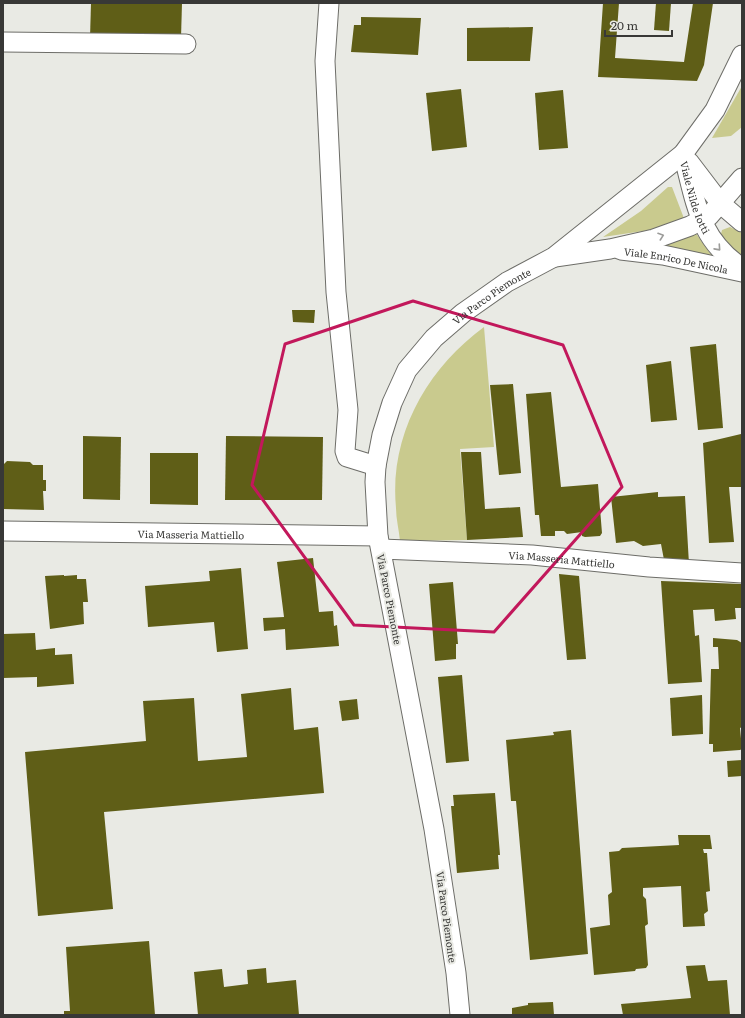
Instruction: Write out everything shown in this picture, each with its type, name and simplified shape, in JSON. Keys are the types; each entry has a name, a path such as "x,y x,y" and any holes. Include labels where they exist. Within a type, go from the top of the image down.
{"street":[{"path":"329,3 325,61 336,292 348,410 345,452 347,457 376,466"},
{"path":"3,42 186,44"},
{"path":"554,257 684,154 715,110 742,55"},
{"name":"Viale Nilde Iotti","path":"684,154 721,204 742,222"},
{"name":"Viale Nilde Iotti","path":"684,154 702,221 712,242 728,259 742,268"},
{"path":"721,204 742,178"},
{"name":"Viale Enrico De Nicola","path":"554,257 610,249 654,239 702,221 721,204"},
{"name":"Viale Enrico De Nicola","path":"610,249 663,255 742,272"},
{"name":"Via Parco Piemonte","path":"460,1015 456,972 434,829 380,543 376,466 382,435 395,396 407,370 434,338 463,313 507,282 554,257"},
{"name":"Via Masseria Mattiello","path":"3,531 380,543 532,555 649,567 742,573"}],"highlighted area":[{"path":"413,301 563,345 622,487 494,632 354,625 252,485 285,344"}],"green space":[{"path":"742,86 742,127 731,136 712,138"},
{"path":"668,187 672,187 685,221 650,230 603,237 641,211"},
{"path":"730,227 742,233 742,257 720,238 722,230"},
{"path":"695,232 714,259 663,247"},
{"path":"484,327 494,447 460,449 467,540 400,541 396,512 395,481 399,455 406,430 416,406 429,383 445,363"}],"building":[{"path":"91,3 182,3 181,38 90,38"},
{"path":"603,3 619,3 615,58 684,62 693,3 713,3 704,65 697,81 598,77"},
{"path":"656,3 671,3 669,31 654,30"},
{"path":"361,17 421,18 418,55 351,52 354,25 361,25"},
{"path":"533,27 530,61 467,61 467,28"},
{"path":"461,89 467,147 432,151 426,93"},
{"path":"563,90 568,148 539,150 535,93"},
{"path":"292,310 315,310 314,323 293,322"},
{"path":"716,344 723,428 698,430 690,347"},
{"path":"671,361 677,420 651,422 646,365"},
{"path":"513,384 521,473 499,475 490,385"},
{"path":"551,392 561,487 598,484 602,533 600,536 585,537 582,536 582,532 567,534 564,531 555,531 555,536 541,536 539,515 535,515 526,394"},
{"path":"741,434 742,487 729,487 734,542 709,543 703,443"},
{"path":"83,436 121,437 120,500 83,499"},
{"path":"226,436 323,437 322,500 225,500"},
{"path":"461,452 481,452 485,509 520,507 523,537 467,540"},
{"path":"150,453 198,453 198,505 150,504"},
{"path":"7,461 30,462 33,465 43,465 43,480 46,480 46,491 43,491 44,510 3,509 3,465"},
{"path":"658,492 658,497 685,496 689,564 665,565 661,544 643,546 634,541 616,543 611,497"},
{"path":"313,558 319,612 333,611 334,626 337,625 339,646 286,650 285,629 264,631 263,618 284,617 277,562"},
{"path":"241,568 248,649 217,652 214,622 148,627 145,586 210,581 209,571"},
{"path":"559,574 579,576 586,659 567,660"},
{"path":"77,575 77,579 86,579 88,602 83,602 84,624 50,629 45,576"},
{"path":"661,581 742,584 742,608 735,608 736,619 715,621 714,609 693,610 695,636 699,635 702,682 668,684"},
{"path":"453,582 458,644 456,644 456,659 435,661 429,584"},
{"path":"35,633 36,650 55,648 55,655 72,654 74,684 37,687 37,677 3,678 3,634"},
{"path":"713,638 737,640 742,643 742,727 740,728 742,749 740,750 713,752 713,744 709,744 711,669 719,669 718,647 713,647"},
{"path":"462,675 469,761 446,763 438,677"},
{"path":"291,688 294,730 318,727 324,793 104,812 113,909 38,916 25,752 146,741 143,701 194,698 198,761 247,757 241,694"},
{"path":"702,695 703,734 672,736 670,698"},
{"path":"357,699 359,719 342,721 339,701"},
{"path":"571,730 588,954 530,960 516,801 511,801 506,740 554,735 553,732"},
{"path":"742,760 742,776 728,777 727,761"},
{"path":"495,793 500,855 498,855 499,869 457,873 451,806 454,806 453,795"},
{"path":"678,835 710,835 712,849 703,849 704,853 707,853 710,891 706,892 708,911 704,914 705,926 683,927 681,886 643,888 643,896 646,899 648,924 645,926 648,965 646,968 636,969 635,971 594,975 590,928 610,925 608,895 612,892 609,852 619,851 622,848 679,845"},
{"path":"149,941 155,1015 64,1015 64,1011 70,1011 66,947"},
{"path":"705,965 708,981 727,980 730,1015 623,1015 621,1004 691,998 686,966"},
{"path":"266,968 267,983 296,980 299,1015 198,1015 194,972 222,969 224,987 248,984 247,970"},
{"path":"553,1002 554,1015 512,1015 512,1008 528,1005 528,1003"}]}
